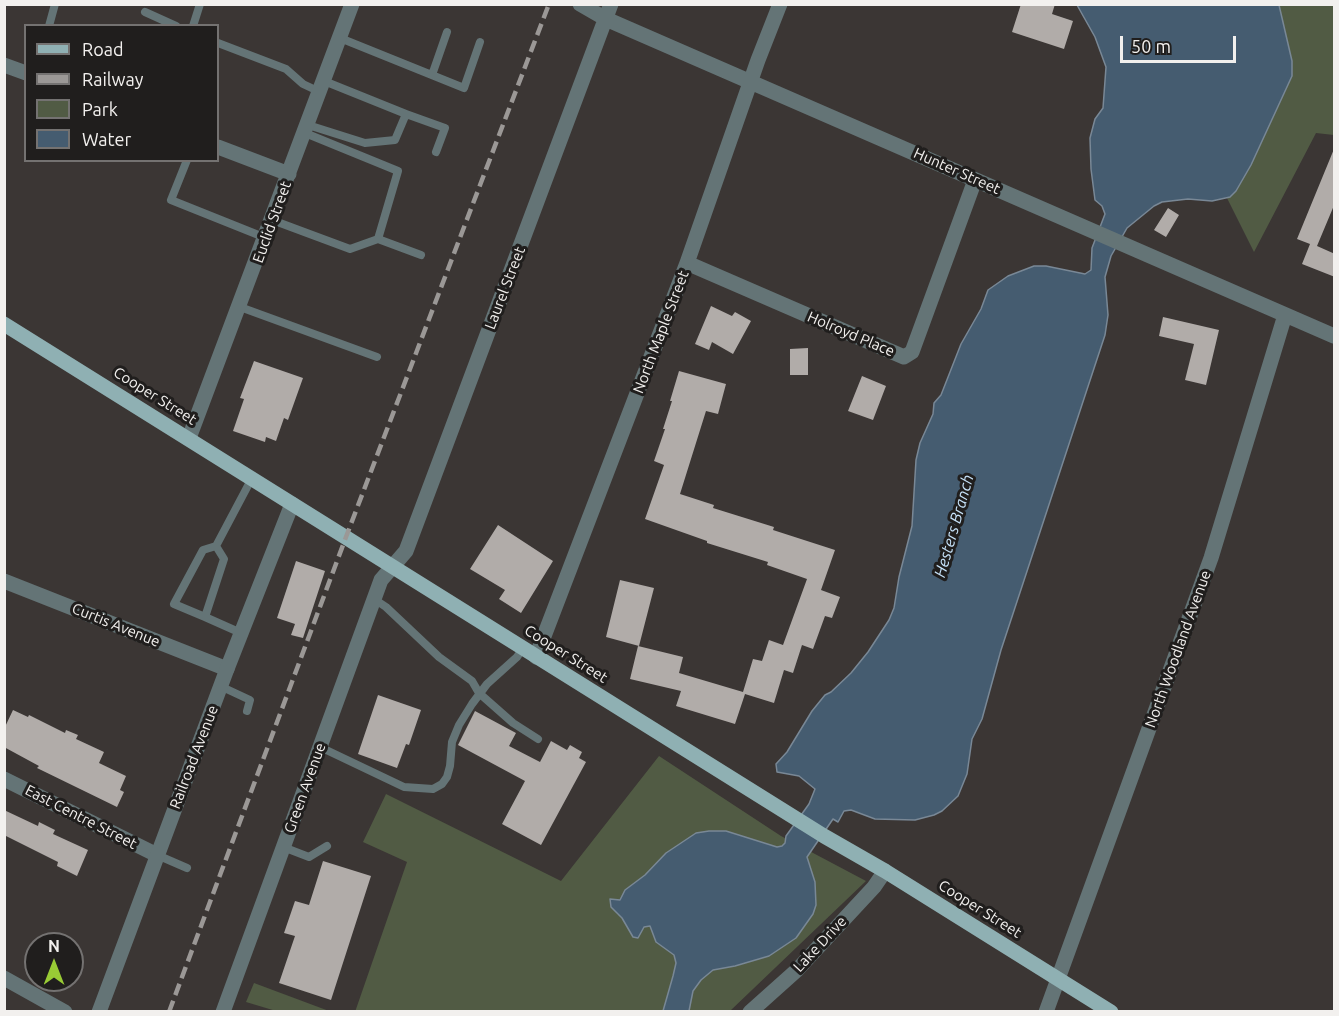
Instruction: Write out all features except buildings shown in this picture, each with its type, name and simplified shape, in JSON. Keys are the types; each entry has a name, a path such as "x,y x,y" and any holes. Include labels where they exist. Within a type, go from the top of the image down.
{"main road":[{"name":"Cooper Street","path":"4,324 824,836 885,871 1111,1011"}],"street":[{"name":"Euclid Street","path":"189,438 240,308 352,4"},
{"name":"North Maple Street","path":"530,652 687,263 780,4"},
{"name":"Hunter Street","path":"598,10 975,180 1335,336"},
{"name":"Laurel Street","path":"392,567 406,551 598,10"},
{"path":"4,64 24,72"},
{"path":"219,147 289,174"},
{"name":"Holroyd Place","path":"687,263 904,357 912,352 975,180"},
{"name":"North Woodland Avenue","path":"1046,1011 1211,558 1285,315"},
{"name":"Railroad Avenue","path":"99,1011 220,686 292,504"},
{"name":"Green Avenue","path":"227,1010 283,847 381,580 392,567"},
{"name":"Curtis Avenue","path":"4,581 227,669"},
{"name":"East Centre Street","path":"4,779 157,855"},
{"name":"Lake Drive","path":"750,1011 797,970 874,887 885,871"},
{"path":"4,978 64,1011"}],"lane":[{"path":"49,24 55,4"},
{"path":"194,24 201,4"},
{"path":"145,12 172,24"},
{"path":"432,75 447,32"},
{"path":"340,38 464,88 480,42"},
{"path":"219,43 286,69 303,84 322,87 445,128 436,152"},
{"path":"306,129 365,143 395,140 405,114"},
{"path":"306,129 398,171 378,239"},
{"path":"186,162 171,200 266,238"},
{"path":"272,220 350,249 378,239 421,255"},
{"path":"240,308 377,357"},
{"path":"241,633 174,604 203,550 216,546 252,478"},
{"path":"205,616 224,559 216,546"},
{"path":"374,599 386,607 439,657 472,681 480,693 513,723 538,739"},
{"path":"320,747 404,787 433,789 442,784 447,777 452,742 459,725 480,693 517,657 530,652"},
{"path":"220,686 250,700 247,711"},
{"path":"283,847 309,857 327,846"},
{"path":"157,855 187,867"}],"green space":[{"path":"1279,5 1334,5 1334,135 1316,133 1254,252 1227,198 1236,191 1251,165 1292,76 1292,61"},
{"path":"659,756 781,836 866,881 730,1011 355,1012 407,862 363,842 386,794 561,881"},
{"path":"254,983 329,1011 276,1011 246,1002"}],"water":[{"name":"Hesters Branch","path":"1077,5 1279,5 1292,61 1292,76 1251,165 1230,197 1212,201 1188,199 1162,202 1127,228 1111,256 1105,277 1108,315 1105,335 1001,650 982,719 972,739 967,774 958,796 942,811 915,820 875,819 851,810 844,811 838,822 833,819 807,857 815,882 816,905 813,914 796,938 769,956 713,970 693,991 689,1011 663,1011 676,963 674,955 656,942 650,926 644,927 638,938 633,937 622,918 611,907 610,899 620,900 625,890 645,875 666,853 696,833 726,831 777,847 785,843 786,836 809,804 815,789 799,776 777,772 776,764 787,752 812,711 825,695 851,673 889,620 894,608 912,526 916,460 920,443 933,414 934,403 941,395 961,344 981,309 988,290 1008,276 1034,266 1046,266 1085,274 1091,270 1092,248 1105,214 1102,206 1095,200 1090,138 1095,119 1103,108 1106,67 1095,37"}],"railway":[{"path":"169,1012 346,537 549,4"}]}
